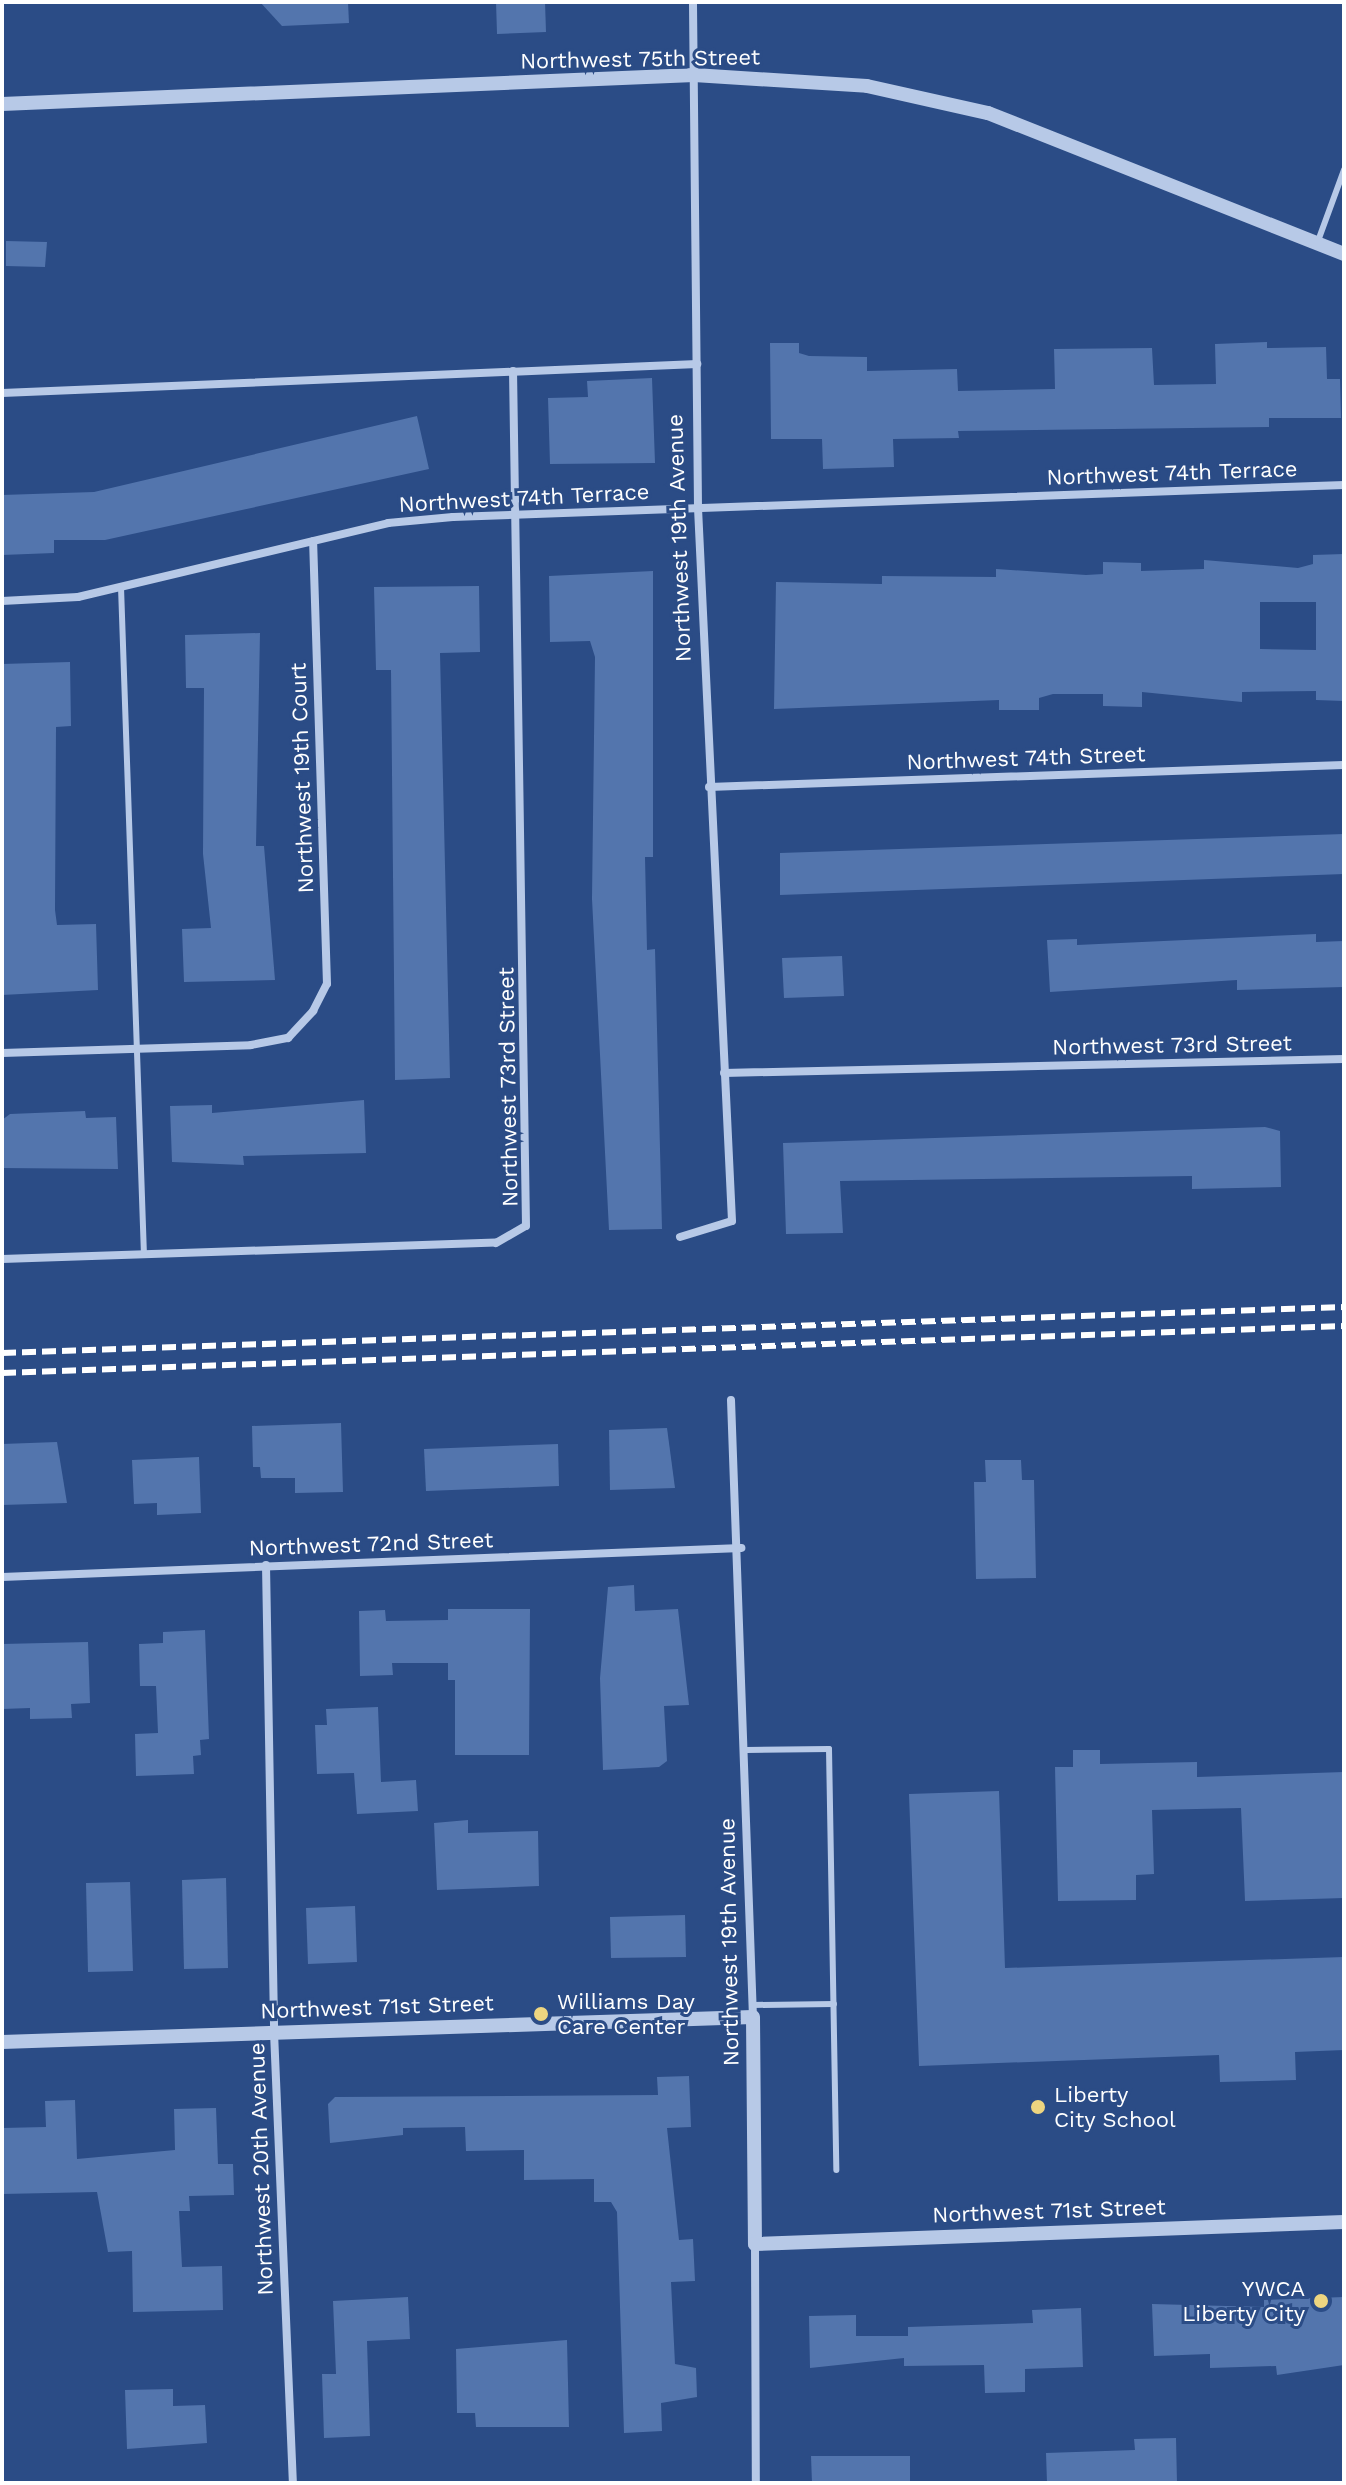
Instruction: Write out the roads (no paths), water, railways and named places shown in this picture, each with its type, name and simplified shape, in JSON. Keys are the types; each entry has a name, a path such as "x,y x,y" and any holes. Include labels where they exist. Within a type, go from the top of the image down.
{"street":[{"name":"Northwest 19th Avenue","path":"693,2 698,507 724,1073"},
{"name":"Northwest 75th Street","path":"2,104 694,75 867,86 988,113 1344,254"},
{"path":"2,393 697,364"},
{"path":"513,371 518,514"},
{"name":"Northwest 74th Terrace","path":"2,601 121,587 388,523 518,514 1344,485"},
{"name":"Northwest 73rd Street","path":"2,1259 496,1243 526,1226 518,514"},
{"name":"Northwest 19th Court","path":"139,1048 288,1038 313,1011 327,984 313,541"},
{"name":"Northwest 74th Street","path":"709,787 1344,765"},
{"path":"2,1053 139,1048"},
{"name":"Northwest 73rd Street","path":"724,1073 1344,1059"},
{"path":"680,1237 732,1221 724,1073"},
{"name":"Northwest 19th Avenue","path":"731,1400 741,1548 753,2011 756,2483"},
{"name":"Northwest 72nd Street","path":"2,1577 741,1548"},
{"name":"Northwest 20th Avenue","path":"266,1565 274,2032 293,2483"},
{"name":"Northwest 71st Street","path":"2,2042 753,2011"},
{"name":"Northwest 71st Street","path":"755,2244 1344,2222"}],"lane":[{"path":"1317,245 1344,170"},
{"path":"121,587 144,1254"},
{"path":"746,1750 829,1749 836,2170"},
{"path":"753,2011 834,2004"}],"railway":[{"path":"2,1353 1344,1307"},
{"path":"2,1373 1344,1326"}],"place":[{"name":"Williams Day Care Center","path":"541,2014"},
{"name":"Liberty City School","path":"1038,2107"},
{"name":"YWCA Liberty City","path":"1321,2301"}]}
